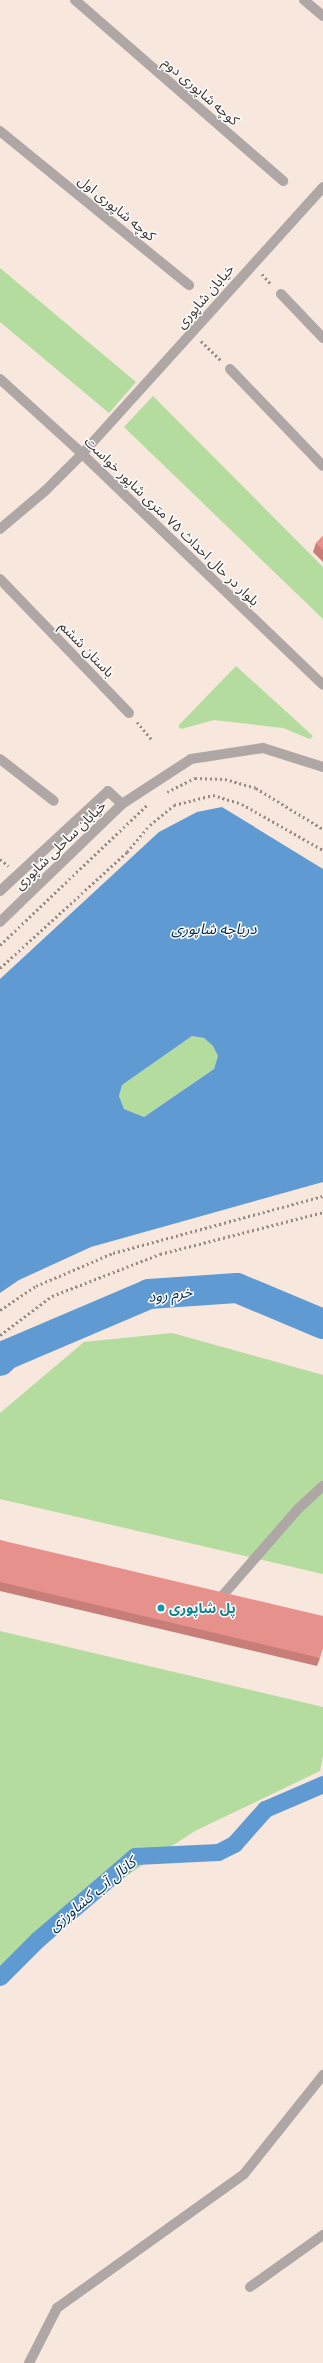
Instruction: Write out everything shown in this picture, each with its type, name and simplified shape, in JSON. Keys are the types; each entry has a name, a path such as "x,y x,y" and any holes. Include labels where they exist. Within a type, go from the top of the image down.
{"street":[{"name":"کوچه شاپوری دوم","path":"75,0 283,181"},
{"path":"304,0 323,16"},
{"name":"کوچه شاپوری اول","path":"0,131 189,285"},
{"name":"خیابان شاپوری","path":"0,529 45,491 82,454 323,187"},
{"path":"281,294 323,338"},
{"path":"230,368 323,466"},
{"name":"بلوار در حال احداث ۷۵ متری شاپور خواست","path":"0,379 82,454 323,685"},
{"name":"باستان ششم","path":"0,579 129,713"},
{"path":"122,804 191,759 263,748 323,767"},
{"path":"0,759 54,801"},
{"name":"خیابان ساحلی شاپوری","path":"0,891 108,791 122,804 0,922"},
{"path":"209,1610 298,1509 323,1486"},
{"path":"28,2363 57,2308 244,2174 323,2075"},
{"path":"250,2287 323,2235"}],"path":[{"path":"253,263 281,294"},
{"path":"192,332 230,368"},
{"path":"129,713 152,740"},
{"path":"160,796 195,778 225,780 256,788 323,829"},
{"path":"0,968 127,852 150,825 174,805 213,795 235,802 323,850"},
{"path":"0,945 153,799"},
{"path":"0,1310 36,1286 113,1253 323,1196"},
{"path":"0,1335 52,1296 160,1254 323,1212"}],"green space":[{"path":"0,268 136,382 109,413 0,322"},
{"path":"153,396 323,567 323,619 124,427"},
{"path":"236,666 313,736 310,739 283,728 214,720 181,729 178,726"},
{"path":"192,1036 204,1038 213,1046 218,1056 214,1069 144,1117 124,1109 119,1096 122,1085"},
{"path":"172,1333 323,1375 323,1574 0,1499 0,1413 84,1342"},
{"path":"0,1631 323,1707 323,1756 320,1771 195,1831 26,1941 0,1968"}],"water":[{"name":"دریاچه شاپوری","path":"222,807 323,869 323,1182 91,1247 19,1280 0,1293 0,979 159,832 197,812","holes":["192,1036 204,1038 213,1046 218,1056 214,1069 144,1117 124,1109 119,1096 122,1085"]}],"building":[{"path":"323,536 323,550 316,543"},
{"name":"پل شاپوری","path":"0,1540 323,1616 323,1648 320,1658 0,1582"}],"waterway":[{"name":"خرم رود","path":"0,1361 6,1355 149,1294 237,1288 323,1324"},
{"name":"کانال آب کشاورزی","path":"0,1977 38,1939 135,1856 218,1852 234,1844 265,1809 323,1784"}],"place":[{"name":"پل شاپوری","path":"161,1608"}]}
